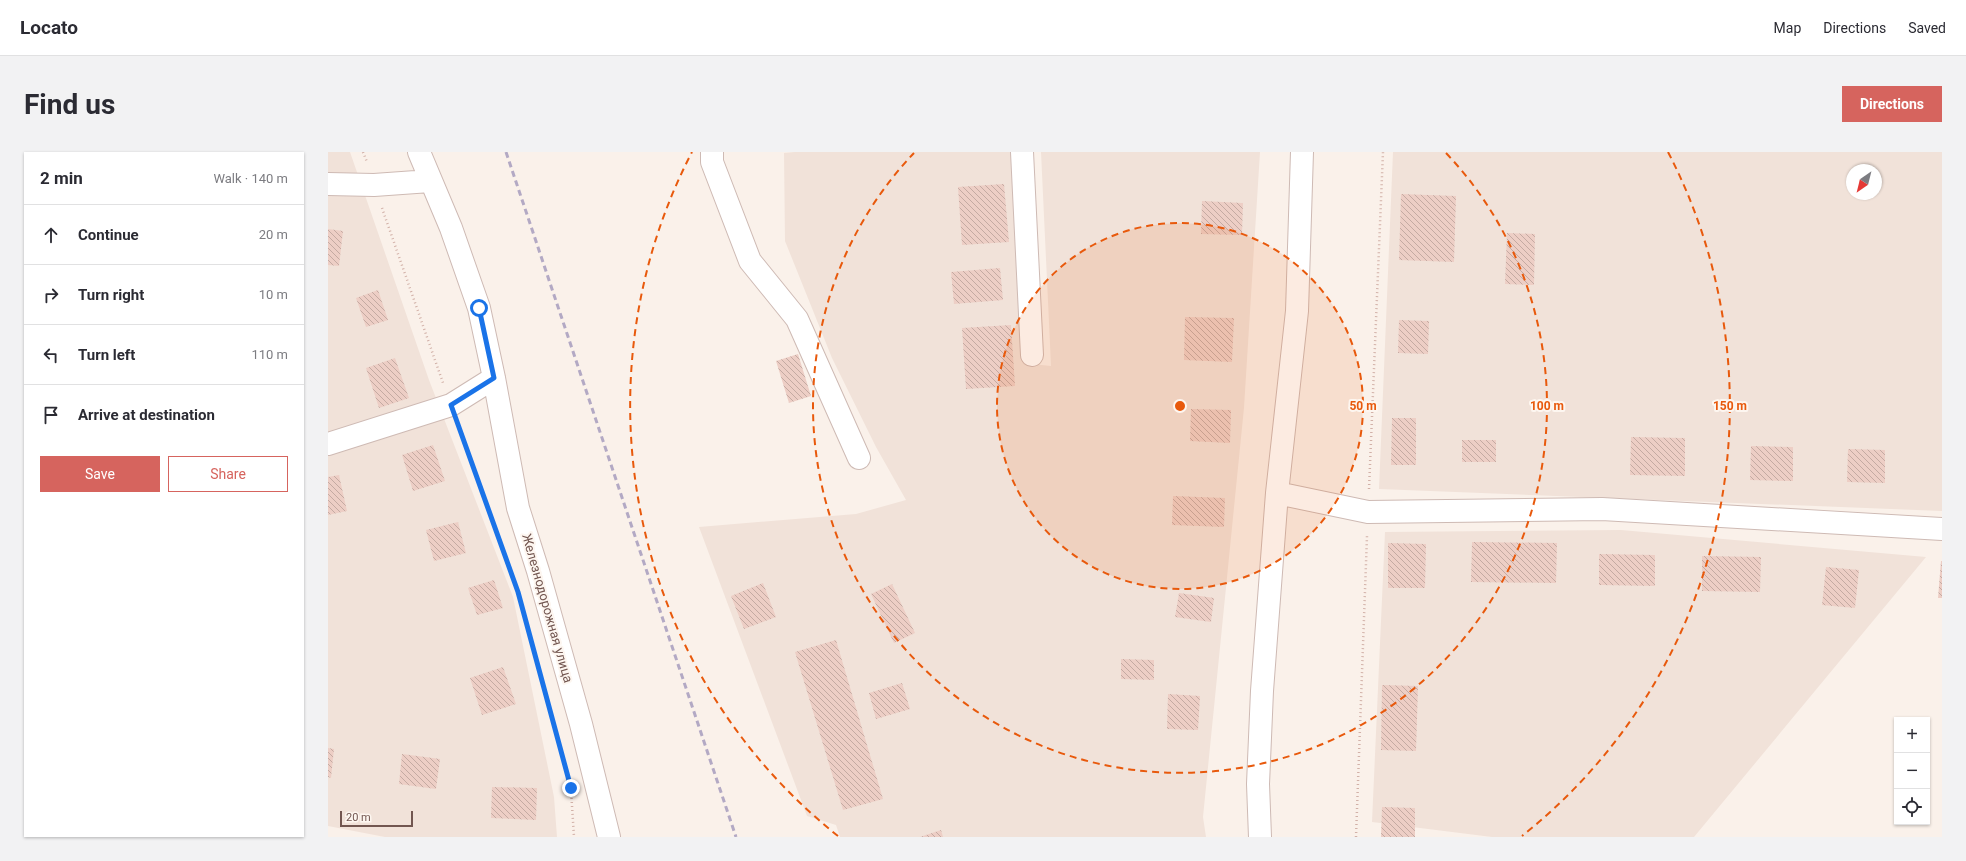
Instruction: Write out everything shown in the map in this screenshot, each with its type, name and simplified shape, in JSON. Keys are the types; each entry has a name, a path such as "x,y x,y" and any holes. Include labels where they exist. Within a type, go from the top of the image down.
{"street":[{"name":"Железнодорожная улица","path":"419,152 451,228 479,308 494,378 518,508 538,571 582,724 609,837"},
{"path":"712,152 712,162 750,261 797,319 859,458"},
{"path":"1022,152 1032,355"},
{"path":"1260,837 1258,784 1262,691 1277,493 1297,311 1302,152"},
{"path":"328,184 374,185 430,181"},
{"path":"328,444 451,405 494,378"},
{"path":"1277,493 1368,512 1602,509 1942,529"}],"path":[{"path":"363,152 451,405 516,584"},
{"path":"545,690 563,758"},
{"path":"571,788 574,837"}],"shaded area":[{"path":"328,152 350,152 429,380 513,597 554,797 557,837 385,837 328,826"},
{"path":"1011,152 1023,363 1051,366 1041,152 1260,152 1244,408 1203,817 1206,837 840,837 836,825 807,816 699,527 856,514 906,500 876,447 832,358 785,241 784,153"},
{"path":"1393,152 1942,152 1942,511 1379,489"},
{"path":"1621,530 1926,557 1694,837 1492,837 1372,822 1385,532"}],"building":[{"path":"1004,184 1009,242 962,245 958,187"},
{"path":"1401,194 1456,196 1454,262 1399,260"},
{"path":"1202,201 1243,203 1242,235 1201,234"},
{"path":"328,229 343,231 339,266 328,265"},
{"path":"1507,233 1535,234 1534,285 1505,284"},
{"path":"1000,268 1003,300 954,304 951,272"},
{"path":"378,290 388,320 366,327 356,298"},
{"path":"1185,317 1234,318 1232,362 1184,360"},
{"path":"1399,320 1429,321 1428,354 1398,353"},
{"path":"1011,325 1015,386 966,389 962,328"},
{"path":"798,354 811,396 789,403 776,361"},
{"path":"395,358 409,398 379,408 366,368"},
{"path":"1191,409 1231,410 1230,443 1190,441"},
{"path":"1392,418 1416,418 1416,465 1391,465"},
{"path":"1631,437 1685,438 1685,476 1630,475"},
{"path":"1462,440 1496,440 1496,462 1462,462"},
{"path":"433,445 445,481 413,491 402,455"},
{"path":"1751,446 1793,447 1793,481 1750,480"},
{"path":"1848,449 1885,450 1885,483 1847,482"},
{"path":"339,475 347,511 328,515 328,477"},
{"path":"1173,496 1225,498 1224,527 1172,525"},
{"path":"458,522 466,553 434,561 426,530"},
{"path":"1472,542 1557,543 1556,583 1471,582"},
{"path":"1388,543 1426,544 1425,588 1388,588"},
{"path":"1599,554 1655,555 1655,586 1599,585"},
{"path":"1702,556 1761,557 1760,592 1702,591"},
{"path":"1941,561 1942,598 1938,598"},
{"path":"1826,567 1859,570 1855,608 1822,605"},
{"path":"494,580 503,608 477,615 468,588"},
{"path":"763,583 776,617 744,629 731,596"},
{"path":"892,584 915,633 894,643 871,594"},
{"path":"1179,593 1214,598 1211,622 1175,617"},
{"path":"836,640 883,799 843,810 795,652"},
{"path":"1121,659 1154,660 1154,680 1121,679"},
{"path":"503,667 516,704 482,715 470,678"},
{"path":"902,683 910,709 876,719 869,693"},
{"path":"1382,685 1418,686 1416,751 1381,750"},
{"path":"1168,694 1200,696 1198,730 1167,729"},
{"path":"328,748 334,749 331,778 328,777"},
{"path":"402,754 440,759 436,789 399,784"},
{"path":"492,787 537,788 536,820 491,818"},
{"path":"1382,807 1415,808 1415,837 1381,837"},
{"path":"941,830 943,837 920,837"}],"railway":[{"path":"506,152 736,837"}],"route":[{"path":"479,308 494,378 451,405 518,592 571,788"}]}
